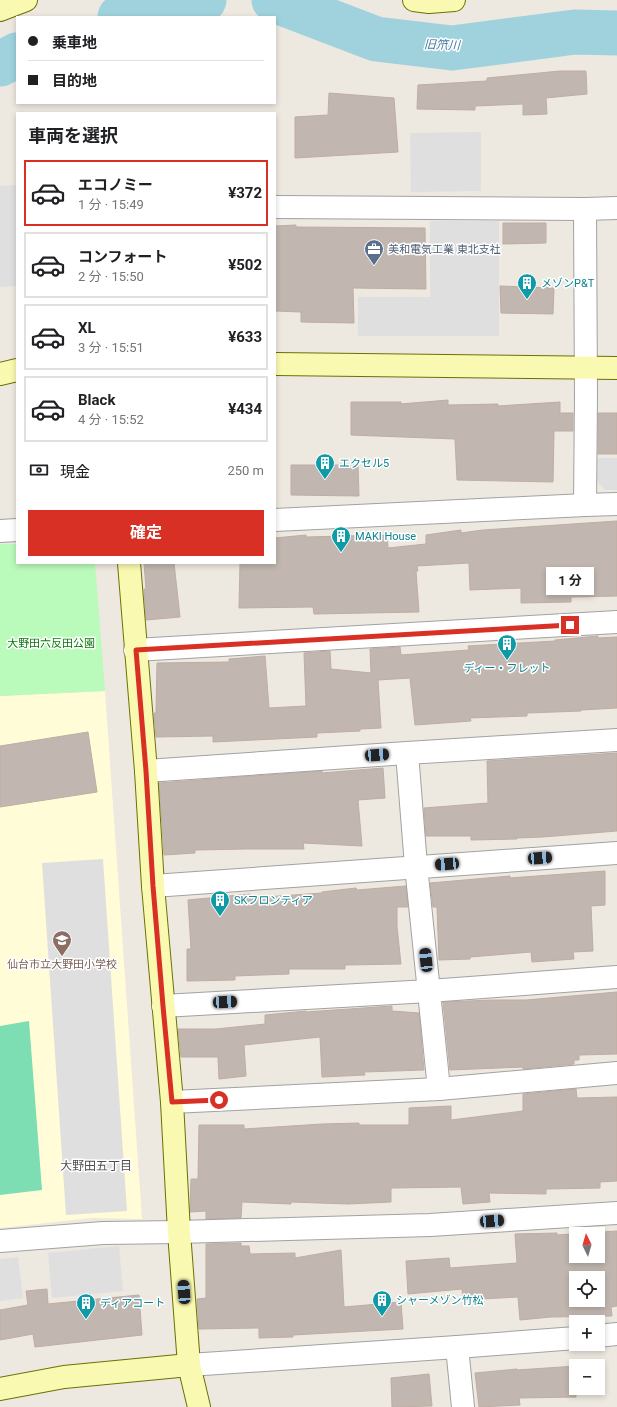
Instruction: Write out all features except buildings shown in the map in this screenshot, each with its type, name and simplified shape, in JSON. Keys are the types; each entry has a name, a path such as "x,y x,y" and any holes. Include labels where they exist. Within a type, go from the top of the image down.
{"street":[{"path":"0,10 26,0"},
{"path":"414,0 430,2 454,0"},
{"path":"276,207 617,208"},
{"path":"585,208 585,505"},
{"path":"276,364 617,368"},
{"path":"0,374 16,370"},
{"path":"276,520 617,504"},
{"path":"0,531 16,530"},
{"path":"129,564 146,771 153,886 172,1102 179,1232 189,1366 199,1407"},
{"path":"136,650 617,622"},
{"path":"146,771 617,740"},
{"path":"407,753 416,866 439,1090"},
{"path":"153,886 617,852"},
{"path":"163,1006 429,991 617,977"},
{"path":"172,1102 439,1090 617,1073"},
{"path":"0,1241 103,1233 430,1225 617,1213"},
{"path":"605,1335 617,1334"},
{"path":"0,1389 64,1377 189,1366 569,1339"},
{"path":"457,1347 463,1407"}],"shaded area":[{"path":"481,132 481,191 411,192 410,133"},
{"path":"16,185 16,286 0,287 0,186"},
{"path":"430,221 499,221 499,336 358,336 358,297 430,297"},
{"path":"594,458 617,458 617,490 605,490 595,479"},
{"name":"仙台市立大野田小学校","path":"105,691 142,1219 92,1218 0,1228 0,696"},
{"path":"103,859 127,1211 66,1215 42,863"},
{"path":"119,1246 123,1291 52,1298 48,1253"},
{"path":"18,1257 23,1298 0,1301 0,1259"}],"green space":[{"name":"大野田六反田公園","path":"0,544 16,544 16,564 95,564 105,691 0,696"},
{"path":"29,1021 42,1190 0,1195 0,1026"}],"waterway":[{"name":"旧笊川","path":"125,16 204,0"},
{"name":"旧笊川","path":"274,0 376,39 452,48 575,32 617,33"},
{"name":"旧笊川","path":"0,64 16,56"}],"place":[{"name":"美和電気工業 東北支社","path":"374,266"},
{"name":"メゾンP&T","path":"527,300"},
{"name":"エクセル5","path":"325,480"},
{"name":"MAKI House","path":"341,553"},
{"name":"ディー・フレット","path":"507,661"},
{"name":"SKフロンティア","path":"220,917"},
{"name":"仙台市立大野田小学校","path":"62,957"},
{"name":"シャーメゾン竹松","path":"382,1317"},
{"name":"ディアコート","path":"86,1320"}],"district":[{"name":"大野田五丁目","path":"96,1166"}],"route":[{"path":"219,1100 172,1102 153,886 146,771 136,650 570,625"}]}
